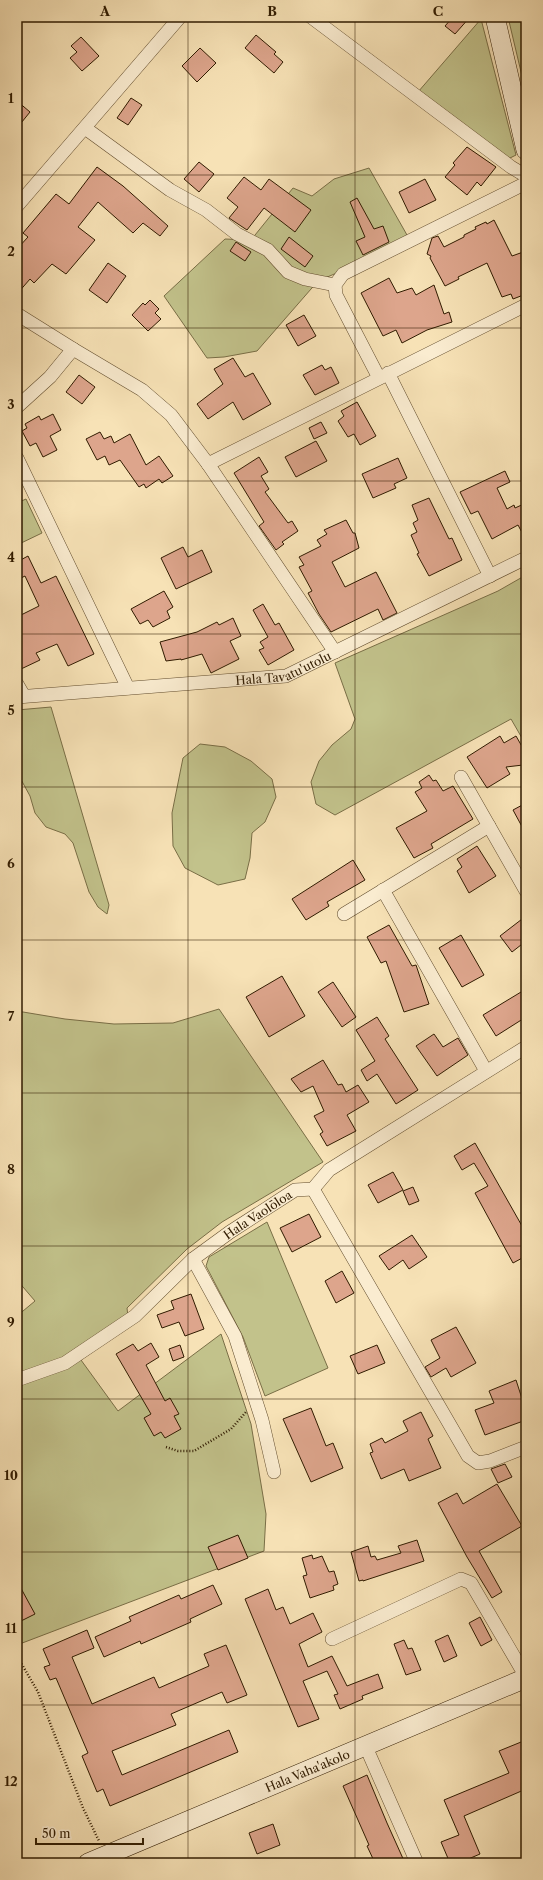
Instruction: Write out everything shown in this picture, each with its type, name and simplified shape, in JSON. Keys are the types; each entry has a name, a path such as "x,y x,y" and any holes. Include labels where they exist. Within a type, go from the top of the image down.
{"main road":[{"path":"495,17 526,150"},
{"name":"Hala Vaha'akolo","path":"88,1863 366,1747 526,1678"}],"street":[{"path":"17,206 180,17"},
{"path":"310,17 526,176"},
{"path":"85,128 170,190 206,210 237,234 268,250 288,272 305,279 335,285"},
{"path":"490,576 383,376 336,295 335,285 343,274 526,184"},
{"path":"208,464 526,305"},
{"path":"17,314 73,350 142,390 170,415 208,464 335,652"},
{"path":"17,407 50,377 73,350"},
{"path":"17,458 128,688"},
{"name":"Hala Tavatu'utolu","path":"21,697 286,676 526,558"},
{"path":"17,684 21,697"},
{"path":"460,777 526,891"},
{"path":"344,914 489,826"},
{"path":"383,890 486,1071"},
{"path":"526,1047 329,1170 313,1189 468,1456 478,1463 490,1461 526,1447"},
{"name":"Hala Vaolōloa","path":"17,1380 65,1363 135,1316 193,1259 230,1232 295,1190 313,1189"},
{"path":"193,1259 234,1336 262,1420 274,1472"},
{"path":"332,1639 461,1579 471,1583 526,1678"},
{"path":"366,1747 417,1863"}],"path":[{"path":"166,1447 178,1451 194,1451 232,1429 256,1402"},
{"path":"17,1656 38,1692 82,1808 106,1855"}],"green space":[{"path":"508,17 526,17 526,93"},
{"path":"481,19 516,155 508,159 418,92"},
{"path":"369,168 407,235 367,260 318,281 257,351 224,357 207,358 164,296 225,239 251,240 293,188 312,196 334,179"},
{"path":"26,499 42,533 17,545 17,503"},
{"path":"526,575 526,745 511,719 335,815 316,804 311,782 319,761 332,745 351,729 355,719 335,663 498,591"},
{"path":"51,707 109,905 107,914 98,907 89,892 73,843 65,834 46,827 35,813 30,796 18,774 17,710"},
{"path":"200,744 225,747 251,761 272,779 276,797 265,822 252,833 250,858 245,879 218,885 185,868 173,846 172,813 183,758"},
{"path":"219,1009 323,1162 222,1222 187,1249 127,1308 129,1326 81,1360 118,1411 221,1334 251,1424 266,1514 264,1551 17,1645 17,1316 35,1301 17,1280 17,1011 65,1019 114,1024 173,1023"},
{"path":"267,1222 328,1368 265,1396 243,1337 206,1266 209,1257"}],"building":[{"path":"453,17 470,17 455,34 445,26"},
{"path":"256,35 276,52 274,54 283,62 274,73 245,48"},
{"path":"81,37 99,56 82,71 70,58 77,52 71,46"},
{"path":"200,48 216,63 197,82 182,66"},
{"path":"131,98 142,105 128,125 117,118"},
{"path":"17,101 30,112 17,128"},
{"path":"467,147 496,167 481,186 477,182 467,195 445,177 455,165 453,163"},
{"path":"199,162 214,174 199,192 184,179"},
{"path":"97,167 123,186 168,226 160,236 143,223 133,233 98,202 78,227 95,240 66,274 52,264 34,283 30,279 17,294 17,249 28,237 23,233 56,194 69,204"},
{"path":"244,177 261,190 269,179 311,210 295,232 264,208 247,230 229,218 238,207 227,198"},
{"path":"425,179 436,200 409,213 399,192"},
{"path":"357,198 374,229 383,226 389,242 363,255 356,241 365,237 350,202"},
{"path":"494,220 512,256 526,251 526,294 513,299 511,294 502,297 487,263 458,277 459,279 445,286 430,258 431,256 427,254 432,238 438,236 444,247 464,237 464,235 476,229 475,227 486,222 487,224"},
{"path":"289,237 313,256 305,267 281,249"},
{"path":"236,242 251,252 245,261 230,251"},
{"path":"108,263 126,276 107,303 89,290"},
{"path":"389,278 397,293 412,288 416,295 434,285 444,314 449,312 452,322 427,330 402,343 396,330 383,336 361,293"},
{"path":"150,300 159,309 155,313 161,319 148,331 132,315 143,303 145,305"},
{"path":"304,315 316,336 298,346 286,325"},
{"path":"233,358 245,377 253,373 271,404 243,420 233,402 208,419 197,404 223,384 214,369"},
{"path":"322,365 325,370 331,367 339,383 315,395 303,375"},
{"path":"79,375 95,387 82,404 66,392"},
{"path":"357,402 376,436 360,445 354,434 348,437 338,421 344,416 341,411"},
{"path":"53,414 61,430 50,436 57,450 43,457 36,443 30,446 22,431 27,428 25,424 39,416 41,420"},
{"path":"321,422 327,433 314,439 309,428"},
{"path":"100,432 104,439 111,436 114,443 130,434 146,465 159,456 173,476 162,483 159,479 146,488 144,484 139,487 120,460 109,465 105,456 97,460 86,439"},
{"path":"316,441 327,461 296,477 285,457"},
{"path":"259,457 268,472 261,476 269,489 265,492 288,523 292,521 298,531 282,542 284,544 276,550 259,526 264,522 234,473"},
{"path":"398,458 407,478 394,484 396,488 373,498 362,474"},
{"path":"505,471 510,482 497,488 507,509 514,505 515,508 526,503 526,540 518,525 492,539 478,511 471,514 460,492"},
{"path":"429,498 449,539 452,538 462,560 429,576 417,554 419,553 411,535 417,532 413,523 418,520 412,505"},
{"path":"346,520 353,533 355,533 359,548 332,562 345,587 376,572 397,613 383,620 378,609 331,632 308,593 312,591 299,567 304,565 299,557 321,546 317,540 327,534 324,530"},
{"path":"183,547 188,557 202,550 212,572 176,589 161,558"},
{"path":"28,556 41,583 56,576 94,654 68,666 57,644 36,653 40,660 21,669 17,662 17,617 39,606 25,576 17,580 17,562"},
{"path":"164,591 173,607 167,611 170,618 153,627 148,620 140,624 131,609"},
{"path":"263,604 275,625 279,623 294,650 268,665 259,650 264,648 260,642 268,637 253,610"},
{"path":"233,618 241,636 230,641 239,659 211,673 202,654 181,660 166,661 160,642 197,632 217,622 219,625"},
{"path":"500,736 504,743 516,736 524,750 523,765 506,767 510,774 487,788 467,757"},
{"path":"429,775 433,781 436,780 443,791 453,786 473,819 431,844 433,848 414,858 396,828 427,811 415,792 422,788 419,782"},
{"path":"526,803 526,834 513,810"},
{"path":"477,846 496,876 469,893 457,871 462,867 457,859"},
{"path":"353,860 365,880 327,902 329,906 306,920 292,899"},
{"path":"526,916 526,941 512,952 500,936"},
{"path":"389,925 412,966 416,965 429,1004 404,1012 386,961 381,963 367,937"},
{"path":"461,935 484,975 462,987 439,948"},
{"path":"282,976 305,1016 269,1037 246,997"},
{"path":"333,982 356,1017 342,1027 318,992"},
{"path":"526,989 526,1017 496,1036 483,1015"},
{"path":"377,1017 389,1036 385,1039 418,1090 396,1104 377,1074 367,1081 361,1070 375,1061 356,1030"},
{"path":"434,1034 443,1047 458,1038 468,1055 437,1076 416,1046"},
{"path":"323,1060 338,1085 342,1084 346,1092 358,1085 369,1102 347,1115 356,1131 327,1146 320,1134 323,1132 314,1116 324,1111 313,1086 301,1092 291,1079"},
{"path":"475,1143 526,1233 526,1256 513,1263 475,1193 488,1186 474,1163 462,1170 454,1156"},
{"path":"393,1172 403,1190 378,1203 368,1185"},
{"path":"413,1187 419,1201 409,1205 403,1191"},
{"path":"309,1214 321,1237 292,1252 280,1228"},
{"path":"412,1235 427,1257 409,1269 403,1260 389,1270 379,1256"},
{"path":"342,1271 354,1293 336,1303 325,1281"},
{"path":"191,1294 204,1329 185,1336 179,1322 162,1328 157,1315 174,1309 171,1301"},
{"path":"456,1327 476,1363 451,1377 446,1368 431,1377 425,1367 440,1358 431,1340"},
{"path":"151,1343 159,1357 146,1365 165,1401 170,1398 179,1414 174,1416 181,1429 165,1438 161,1432 154,1436 144,1418 151,1414 116,1354 133,1344 138,1351"},
{"path":"180,1345 184,1357 173,1361 169,1349"},
{"path":"377,1345 385,1363 358,1374 350,1356"},
{"path":"516,1380 526,1411 526,1420 485,1435 475,1410 494,1403 489,1391"},
{"path":"311,1408 326,1446 333,1443 343,1468 311,1482 283,1419"},
{"path":"421,1412 433,1436 428,1439 441,1468 409,1481 404,1469 381,1479 370,1453 373,1452 370,1444 382,1438 385,1443 408,1431 403,1421"},
{"path":"505,1464 512,1477 498,1483 491,1469"},
{"path":"497,1484 522,1526 479,1551 502,1592 492,1598 467,1557 438,1503 457,1493 463,1504"},
{"path":"238,1535 248,1558 218,1570 208,1547"},
{"path":"417,1540 424,1561 359,1581 351,1552 368,1546 371,1557 375,1556 377,1560 401,1553 398,1546"},
{"path":"312,1555 313,1559 322,1556 329,1572 334,1571 338,1584 333,1586 334,1590 310,1598 303,1576 307,1575 302,1558"},
{"path":"17,1581 35,1614 17,1623"},
{"path":"213,1585 222,1604 190,1619 191,1622 141,1644 140,1641 104,1657 95,1637 131,1621 129,1617 179,1595 181,1599"},
{"path":"268,1589 276,1610 283,1607 290,1624 313,1613 322,1632 299,1644 308,1667 332,1656 347,1686 378,1674 383,1688 362,1696 363,1699 340,1709 334,1695 338,1694 327,1671 303,1681 319,1719 298,1727 245,1599"},
{"path":"480,1617 492,1640 481,1646 469,1623"},
{"path":"87,1630 94,1648 72,1657 92,1704 154,1677 159,1688 209,1666 204,1654 226,1645 247,1695 227,1703 222,1692 171,1714 176,1725 112,1751 122,1775 229,1730 238,1752 110,1806 103,1789 97,1792 82,1756 88,1753 56,1678 50,1680 44,1667 50,1665 43,1649"},
{"path":"448,1635 457,1656 444,1662 435,1641"},
{"path":"404,1640 408,1649 412,1648 421,1670 406,1675 394,1644"},
{"path":"526,1740 526,1789 464,1816 480,1854 459,1863 450,1863 441,1842 459,1835 444,1800 509,1773 499,1751"},
{"path":"367,1775 405,1863 375,1863 367,1846 369,1845 343,1786"},
{"path":"273,1824 280,1845 257,1854 249,1833"}]}
